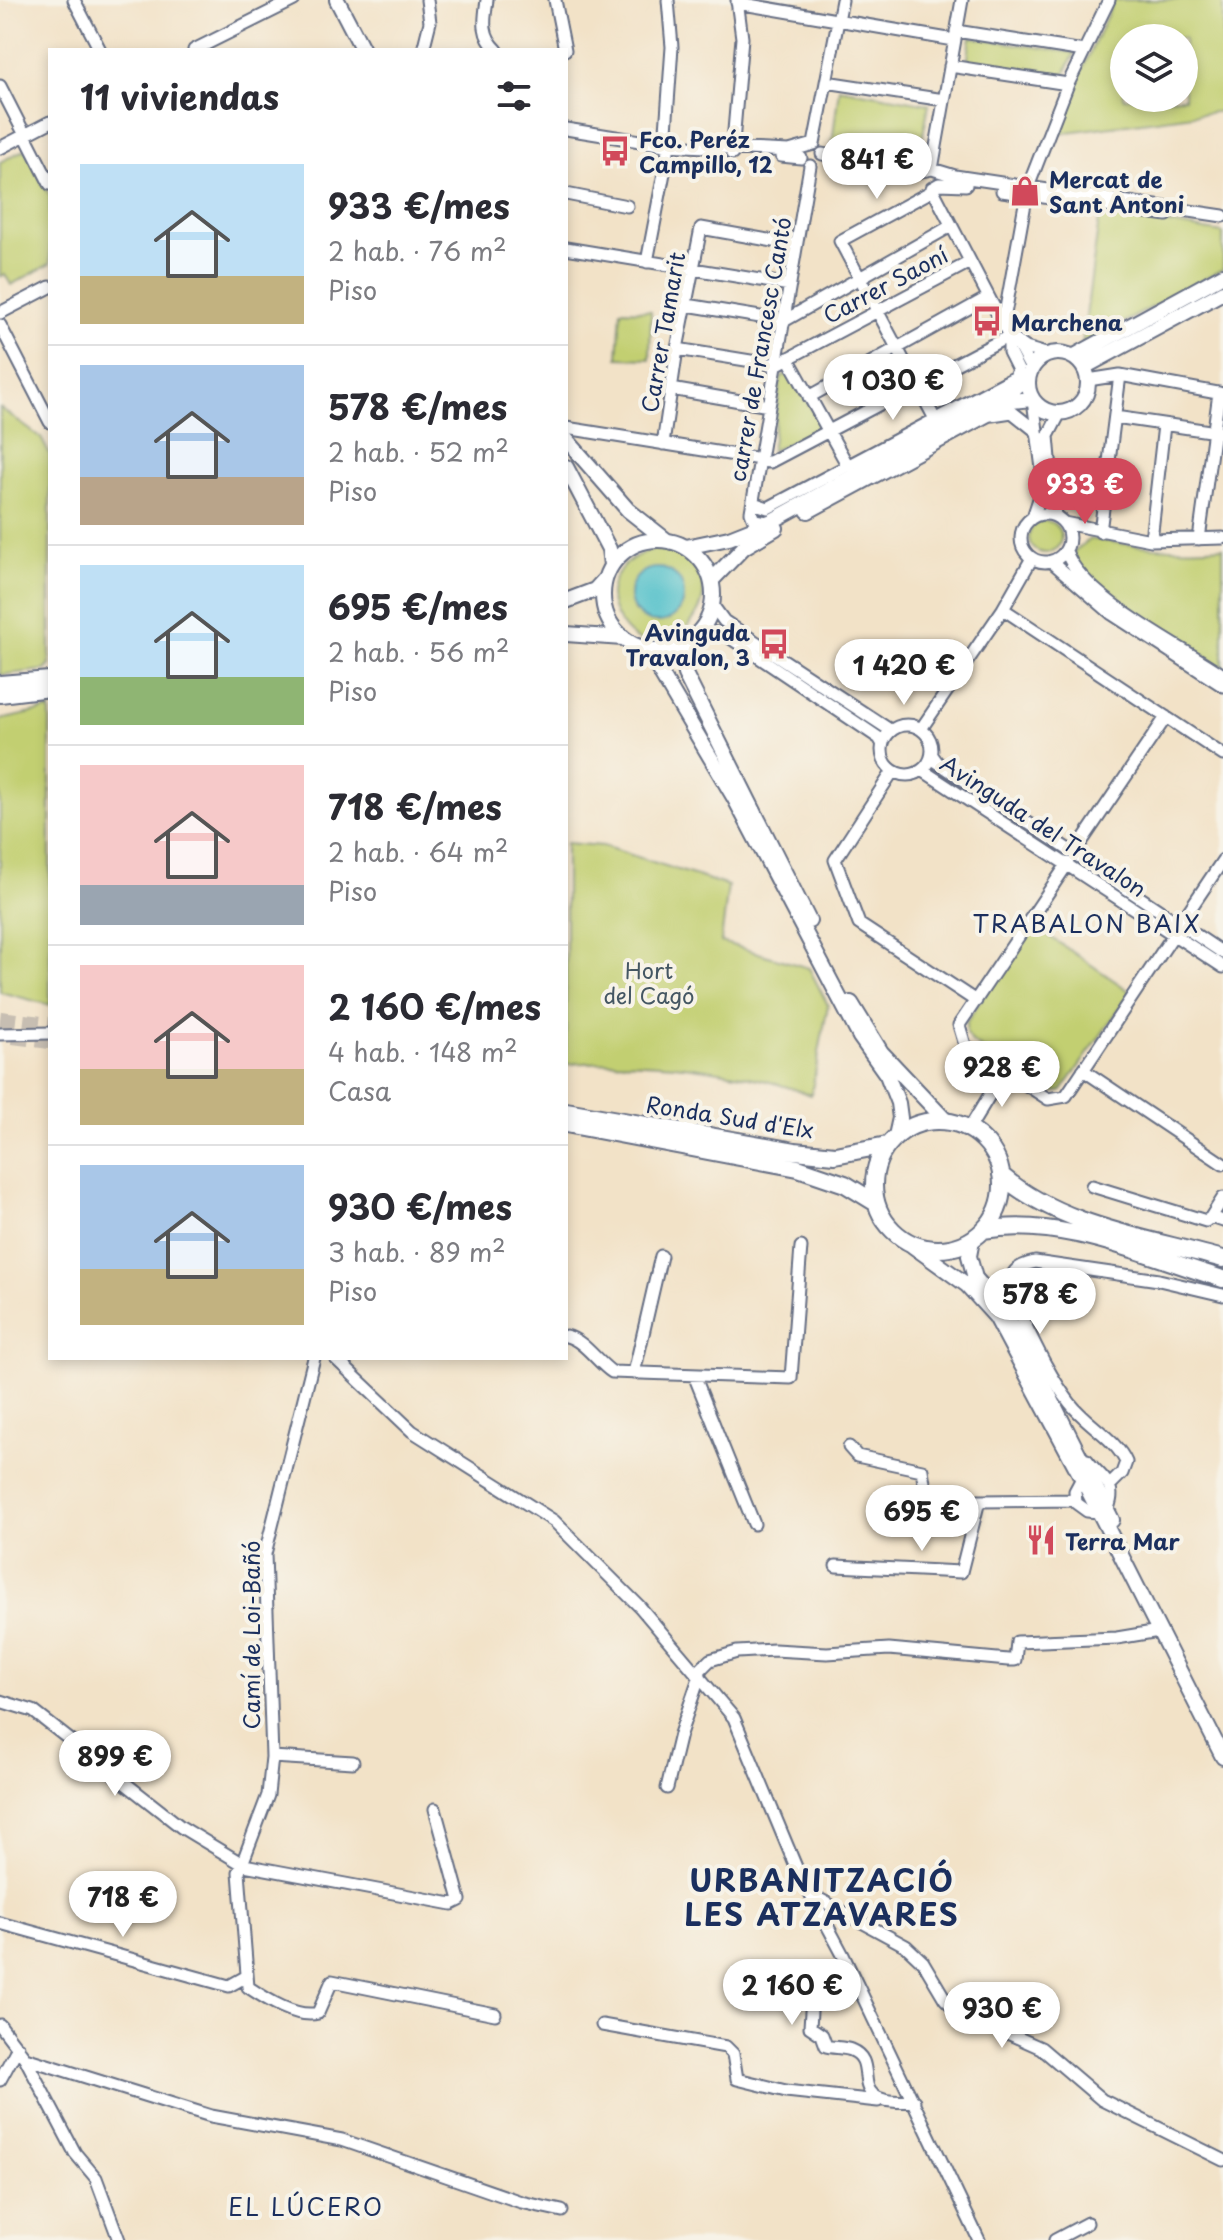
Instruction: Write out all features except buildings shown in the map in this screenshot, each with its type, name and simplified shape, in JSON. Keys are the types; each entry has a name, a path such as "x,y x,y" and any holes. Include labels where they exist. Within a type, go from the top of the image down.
{"highway":[{"name":"Ronda Sud d'Elx","path":"568,1111 795,1151 835,1155 891,1141"},
{"path":"978,1235 995,1214 1002,1195 996,1157 985,1141 969,1129 946,1121 928,1121 891,1141 877,1163 874,1183 876,1203 883,1219 913,1246 943,1249 1014,1225 1054,1228 1223,1279"},
{"name":"Ronda Sud d'Elx","path":"568,1124 798,1168 845,1184 876,1203"},
{"path":"1001,1175 1040,1203 1074,1217 1223,1259"}],"main road":[{"path":"327,0 351,48"},
{"path":"337,0 362,48"},
{"path":"1081,368 1223,275"},
{"path":"1081,368 1223,292"},
{"path":"686,547 729,538 772,521 1014,388 1049,355 1081,368"},
{"path":"1030,372 1032,399 1044,410 1060,413 1080,404 1081,368"},
{"path":"712,580 729,559 762,535 1012,401 1032,399"},
{"path":"568,441 628,510 666,540 686,547 706,567 712,580 713,606 681,656 685,674 849,999 881,1052 946,1121"},
{"path":"568,471 609,549 611,565"},
{"path":"568,600 595,590 611,565 635,544 666,540"},
{"path":"604,580 605,612 623,638"},
{"path":"568,634 623,638 647,650 666,650 691,639"},
{"path":"647,650 735,799 860,1037 887,1075 900,1118 891,1141"},
{"path":"0,683 48,679"},
{"path":"0,695 48,689"},
{"path":"978,1235 969,1256 975,1278 1019,1336 1074,1441 1159,1631 1223,1757"},
{"path":"913,1246 967,1285 996,1317 1082,1478 1104,1510 1223,1744"}],"street":[{"path":"74,0 99,48"},
{"path":"213,46 294,0"},
{"path":"424,48 430,22 427,0"},
{"path":"487,0 483,21 487,41 495,48"},
{"path":"555,0 565,48"},
{"path":"647,262 666,148 672,47 668,0"},
{"name":"carrer de Francesc Cantó","path":"772,521 754,520 753,503 811,155 842,0"},
{"path":"962,0 931,179 987,298 1030,372"},
{"path":"753,503 768,508 1015,377 1018,370 1009,352 1009,334 1028,191 1068,84 1109,0"},
{"path":"733,152 742,38 737,1 838,20 1084,51"},
{"path":"950,66 1068,84"},
{"path":"826,82 944,100"},
{"path":"0,86 48,180"},
{"path":"0,148 48,123"},
{"path":"568,132 666,148 789,151 931,179 1223,216"},
{"path":"931,179 840,241 864,274 877,311 935,419"},
{"path":"1028,191 1223,224"},
{"path":"568,198 627,206"},
{"path":"687,305 784,321 951,226"},
{"name":"Carrer Tamarit","path":"663,444 677,349 701,228 796,245"},
{"path":"568,248 790,285"},
{"name":"Carrer Saoní","path":"776,365 970,262"},
{"path":"0,313 48,288"},
{"path":"809,397 987,298"},
{"path":"0,325 48,418"},
{"path":"1009,334 1049,355"},
{"path":"568,428 770,462 1009,334"},
{"path":"677,349 776,365"},
{"path":"788,358 848,466"},
{"path":"1081,368 1221,394 1218,433 1199,539"},
{"path":"1100,532 1120,375"},
{"path":"671,389 769,406"},
{"path":"1032,399 1044,484 1033,517 1022,532 1025,551 1032,558 1051,561 1112,614 1223,686"},
{"path":"984,417 1012,412 1036,431"},
{"path":"1060,413 1048,436 1060,520 1077,576 1100,595 1223,675"},
{"path":"1115,417 1218,433"},
{"path":"1151,540 1164,425"},
{"path":"1033,517 1151,540 1223,538"},
{"path":"1051,561 1067,545 1100,532"},
{"path":"921,729 1003,609 1032,558"},
{"path":"713,606 724,621 890,730"},
{"path":"1003,609 1223,755"},
{"path":"691,639 711,632 726,635 879,738 882,743"},
{"path":"1166,717 959,1025 965,1045 1048,1099 1066,1096 1223,860"},
{"path":"908,724 921,729 931,742 932,755 922,770 907,775 893,771 882,756 882,743 890,730 908,724"},
{"name":"Avinguda del Travalon","path":"932,755 937,762 1071,858 1177,929 1223,967"},
{"name":"Avinguda del Travalon","path":"922,770 1071,858"},
{"path":"893,771 835,860 859,924 976,1001"},
{"name":"Avinguda del Travalon","path":"1177,929 1223,953"},
{"path":"0,1034 48,1033"},
{"path":"1083,1070 1223,1164"},
{"path":"969,1129 1004,1071"},
{"path":"1092,1186 1206,1221 1217,1219 1223,1198"},
{"path":"568,1336 574,1338 596,1362 612,1372 791,1378 801,1247"},
{"path":"634,1373 661,1256"},
{"path":"1111,1484 1122,1473 1126,1462 1120,1448 1089,1426 1068,1401 1009,1292 1010,1276 1019,1265 1035,1262 1159,1280 1223,1295"},
{"name":"Camí de Loi-Bañó","path":"247,1976 239,1872 268,1795 272,1757 265,1554 314,1360"},
{"path":"337,1360 412,1431 554,1521 640,1607 734,1718 790,1854 914,2101 979,2240"},
{"path":"694,1375 754,1524"},
{"path":"1074,1441 1097,1473 1111,1484 1113,1494 1104,1510 1081,1509 1075,1500"},
{"path":"849,1447 857,1456 922,1470 925,1489 979,1501 1075,1500"},
{"path":"1075,1500 1082,1478"},
{"path":"836,1566 961,1572 979,1501"},
{"path":"667,1788 699,1674 710,1660 737,1652 889,1649 1015,1660 1017,1642 1117,1638 1159,1631"},
{"path":"0,1701 33,1711 181,1827 244,1865 452,1904 460,1900 435,1809"},
{"path":"272,1757 353,1762"},
{"path":"812,1895 906,1946 923,1962 956,2010 1041,2048 1102,2100 1223,2160"},
{"path":"0,1923 229,1986 247,1976 248,1987 265,1998 309,2016 318,2013 332,1981 495,2014"},
{"path":"812,1996 810,2027 822,2035 826,2046 852,2050 859,2056 870,2094 878,2101"},
{"path":"0,2025 21,2052 56,2122 96,2178 119,2240"},
{"path":"602,2025 726,2047 733,2054 737,2079 758,2085 878,2101 914,2101"},
{"path":"0,2080 21,2052"},
{"path":"21,2052 211,2116 342,2140 521,2202 562,2211"},
{"path":"1055,2240 1087,2223"}],"green space":[{"path":"1114,0 1223,0 1223,111 1053,134"},
{"path":"971,37 1075,53 1062,79 967,64"},
{"path":"839,88 929,104 919,155 909,158 832,144"},
{"path":"25,149 48,192 48,265 11,285 5,274 0,277 0,162"},
{"path":"1100,212 1223,233 1223,269 1082,345"},
{"path":"621,310 651,311 650,359 618,358"},
{"path":"791,372 822,427 771,451 781,377"},
{"path":"0,408 41,438 48,451 48,667 45,670 0,675"},
{"path":"1045,521 1056,526 1061,537 1056,548 1045,553 1034,548 1029,537 1034,526"},
{"path":"1090,539 1156,547 1223,547 1223,668 1139,616 1098,585 1073,552"},
{"path":"656,549 686,560 701,578 703,598 694,618 679,634 659,643 638,639 619,621 611,596 617,575 633,558","holes":["631,586 679,611 669,619 656,622 634,611 630,598"]},
{"path":"48,709 48,1004 0,992 0,720"},
{"name":"Hort del Cagó","path":"568,843 603,846 728,886 721,942 809,968 828,1005 811,1095 722,1071 659,1064 568,1064"},
{"path":"1030,923 1131,992 1061,1092 1047,1091 972,1042 966,1034 966,1023"}],"water":[{"path":"657,568 676,576 684,595 676,614 657,622 638,614 630,595 638,576"}],"tunnel":[{"path":"0,1019 48,1025"},
{"path":"13,1036 48,1041"}],"place":[{"name":"Fco. Peréz Campillo, 12","path":"615,151"},
{"name":"Mercat de Sant Antoni","path":"1025,191"},
{"name":"Marchena","path":"987,321"},
{"name":"Avinguda Travalon, 3","path":"774,644"},
{"name":"Terra Mar","path":"1041,1540"}],"district":[{"name":"TRABALON BAIX","path":"1087,923"},
{"name":"URBANITZACIÓ LES ATZAVARES","path":"822,1896"},
{"name":"EL LÚCERO","path":"306,2206"}]}
